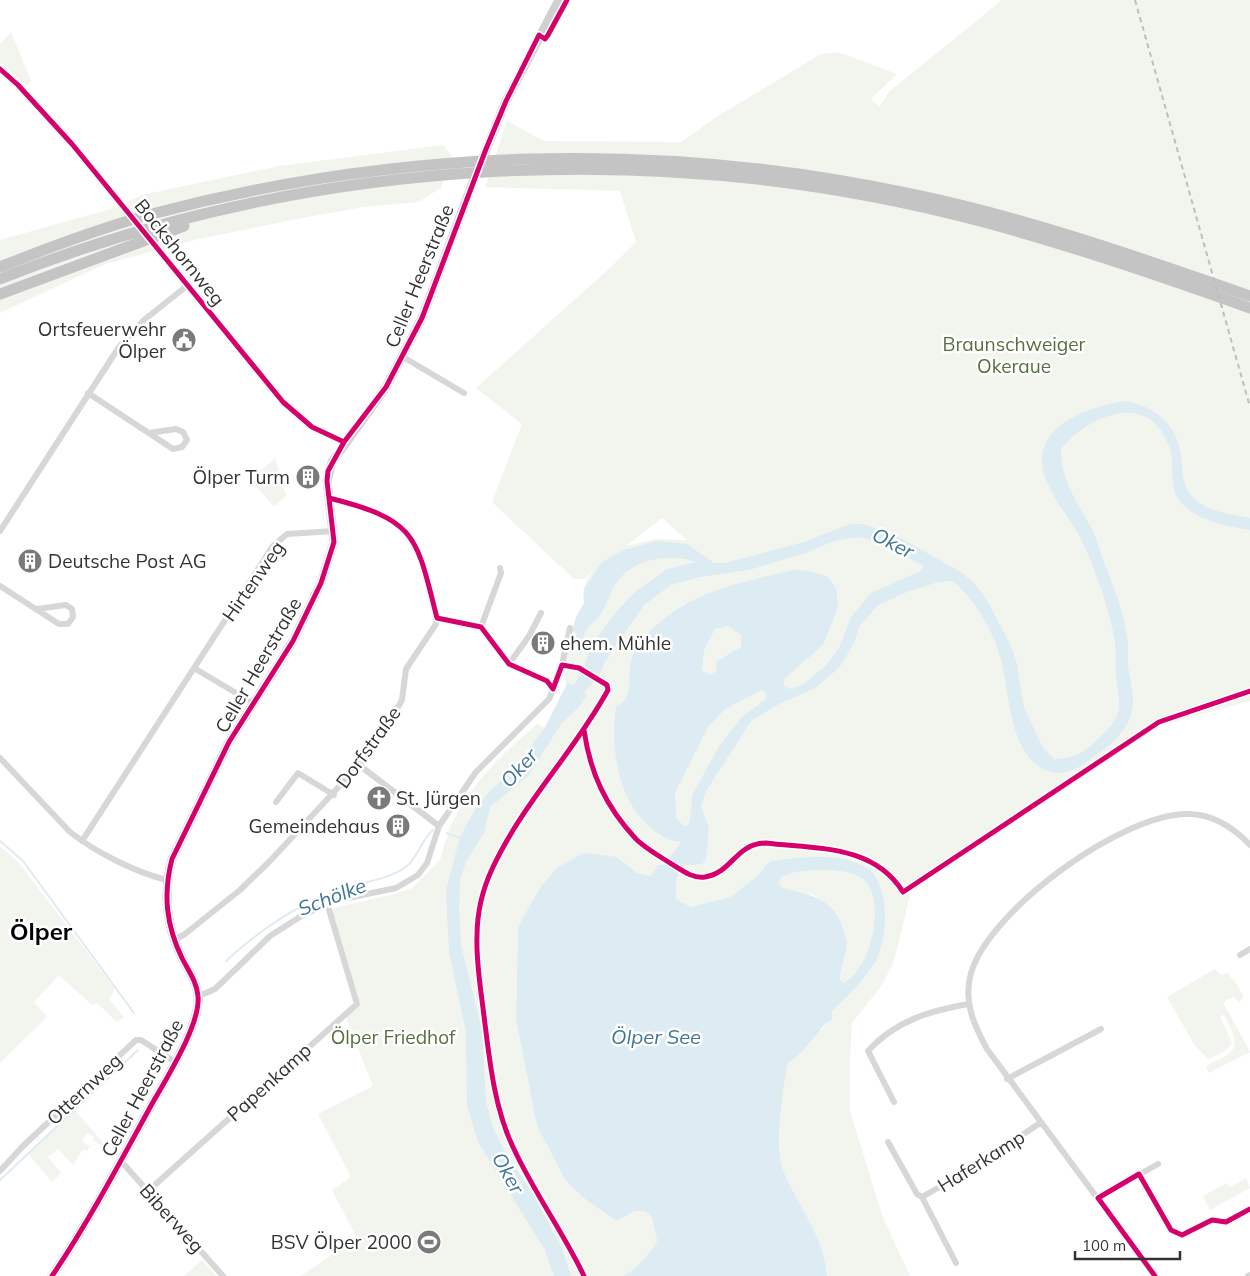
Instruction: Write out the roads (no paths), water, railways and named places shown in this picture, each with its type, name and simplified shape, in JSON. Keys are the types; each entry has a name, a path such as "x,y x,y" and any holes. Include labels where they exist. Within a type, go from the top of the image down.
{"highway":[{"path":"0,279 161,229 259,202 336,188 503,166 590,158 668,160 983,210 1091,242 1250,296"},
{"path":"0,267 113,226 151,214 213,199 336,176 455,162 503,166"},
{"path":"816,182 979,221 1087,253 1250,308"},
{"path":"0,294 124,241"},
{"path":"0,259 41,251"},
{"path":"0,299 32,281"}],"main road":[{"name":"Celler Heerstraße","path":"52,1276 121,1161 175,1062 198,1010 198,996 194,981 174,940 166,904 166,880 178,846 229,742 282,661 304,621 330,558 334,531 327,482 328,471 344,442 386,387 422,318 472,182 506,101 558,0"}],"street":[{"name":"Bockshornweg","path":"0,69 18,84 66,137 294,413 312,427 344,442"},
{"path":"0,531 125,338 188,285"},
{"path":"402,357 464,393"},
{"path":"88,394 173,449 182,447 187,440 183,432 176,429 149,433"},
{"path":"330,498 379,512 404,528 420,555 437,618 481,627 509,664 547,681 553,689"},
{"name":"Hirtenweg","path":"82,841 258,568 280,538 287,534 334,531"},
{"path":"481,627 500,573 500,568"},
{"path":"0,586 37,610 59,624 68,624 73,617 72,609 66,605 37,610"},
{"path":"509,664 529,636 541,613"},
{"name":"Dorfstraße","path":"174,940 185,934 240,890 334,795 359,765 398,707 403,694 406,669 433,630 437,618"},
{"path":"198,996 215,988 270,936 303,915 327,904 352,897 386,892 413,878 427,863 439,826 476,772 498,748 545,706 560,674 570,628"},
{"path":"194,668 253,704"},
{"path":"0,758 70,832 82,841 108,856 166,880"},
{"path":"359,765 439,826"},
{"name":"Dorfstraße","path":"276,802 298,773 334,795"},
{"path":"1155,1276 987,1049 973,1021 968,1004 970,974 981,950 1009,915 1034,891 1091,850 1124,834 1166,816 1196,815 1220,822 1250,845"},
{"name":"Papenkamp","path":"148,1191 357,1004 327,904"},
{"path":"1240,955 1250,949"},
{"path":"894,1102 868,1051 881,1036 910,1019 938,1009 968,1004"},
{"path":"1008,1079 1101,1029"},
{"name":"Otternweg","path":"0,1171 20,1149 136,1040 141,1040 175,1062"},
{"name":"Haferkamp","path":"922,1197 974,1167 1040,1123"},
{"name":"Haferkamp","path":"888,1142 917,1194 922,1197 956,1263"},
{"name":"Biberweg","path":"121,1161 223,1276"},
{"path":"1098,1198 1158,1164"},
{"path":"1139,1174 1171,1230 1178,1235 1185,1234 1212,1220 1226,1222 1250,1209"}],"water":[{"name":"Ölper See","path":"1125,401 1146,407 1155,412 1169,426 1178,444 1186,486 1196,501 1210,509 1250,518 1250,530 1212,522 1187,508 1180,501 1174,489 1170,449 1161,430 1149,419 1135,413 1119,413 1103,418 1073,436 1061,449 1064,472 1068,483 1095,535 1123,616 1128,644 1128,666 1133,702 1131,714 1119,735 1099,754 1073,770 1060,773 1040,768 1026,754 1020,743 1012,719 1000,656 991,632 978,609 953,581 938,582 907,592 878,605 859,627 854,643 841,665 817,687 779,704 752,720 706,791 701,806 709,828 706,859 702,864 682,866 676,880 676,899 691,907 730,897 756,877 770,861 823,857 844,859 865,867 877,879 884,902 885,915 883,941 879,953 871,969 861,982 832,1011 832,1020 827,1022 799,1055 788,1063 780,1117 780,1160 789,1183 816,1234 825,1261 827,1276 623,1276 642,1261 657,1241 652,1217 644,1211 635,1211 617,1221 586,1200 566,1181 537,1126 516,1020 518,927 540,888 558,867 584,853 617,857 637,873 651,876 658,865 664,865 681,842 666,838 650,827 638,814 628,798 621,781 614,744 616,707 622,703 628,691 633,655 657,625 688,603 723,588 779,573 798,570 810,571 828,577 836,588 838,607 823,645 784,679 784,686 790,689 804,684 826,665 839,648 851,617 871,593 919,572 924,566 880,543 860,537 833,541 806,553 749,570 700,577 671,585 644,605 605,662 600,673 584,693 587,695 578,708 561,724 528,776 490,807 484,833 466,862 460,880 461,945 482,1031 486,1102 493,1128 507,1156 532,1192 562,1248 571,1276 554,1276 545,1250 478,1142 467,1106 466,1032 449,952 446,890 460,837 477,806 511,772 544,729 567,684 574,685 584,668 590,647 617,611 635,592 667,569 696,562 677,558 656,559 627,571 617,582 600,615 585,633 581,654 571,650 577,633 572,631 576,617 584,603 584,589 602,562 624,550 656,541 687,544 714,563 725,563 804,542 850,524 863,524 895,535 961,572 976,585 988,602 1011,646 1017,664 1024,708 1043,748 1054,759 1075,756 1090,747 1100,737 1112,724 1118,713 1115,641 1105,599 1091,562 1076,530 1051,491 1043,471 1042,461 1044,447 1051,435 1060,426 1072,418 1113,403","holes":["728,626 741,635 741,647 716,662 717,671 710,675 702,670 704,650 715,629","761,690 766,693 766,699 742,717 719,746 692,796 690,822 685,827 676,818 675,793 708,727 724,710","813,870 846,872 863,879 870,889 874,902 875,918 868,950 853,976 843,983 840,979 847,941 839,919 834,911 820,900 783,888 779,883 781,877 795,872"]}],"waterway":[{"name":"Schölke","path":"226,961 265,929 306,904 338,890 385,877 403,869 409,864 433,830"},
{"name":"Schölke","path":"447,833 461,838"},
{"path":"0,841 23,861 134,1013"},
{"name":"Schölke","path":"0,1180 138,1050"}],"railway":[{"path":"1135,0 1250,407"}],"place":[{"name":"Ortsfeuerwehr Ölper","path":"184,340"},
{"name":"Ölper Turm","path":"308,477"},
{"name":"Deutsche Post AG","path":"30,561"},
{"name":"ehem. Mühle","path":"543,643"},
{"name":"St. Jürgen","path":"379,798"},
{"name":"Gemeindehaus","path":"398,826"},
{"name":"BSV Ölper 2000","path":"429,1242"}],"district":[{"name":"Ölper","path":"41,932"}],"park label":[{"name":"Braunschweiger Okeraue","path":"1014,355"},
{"name":"Ölper Friedhof","path":"393,1037"}],"water label":[{"name":"Oker","path":"893,543"},
{"name":"Oker","path":"519,768"},
{"name":"Oker","path":"508,1173"}]}
